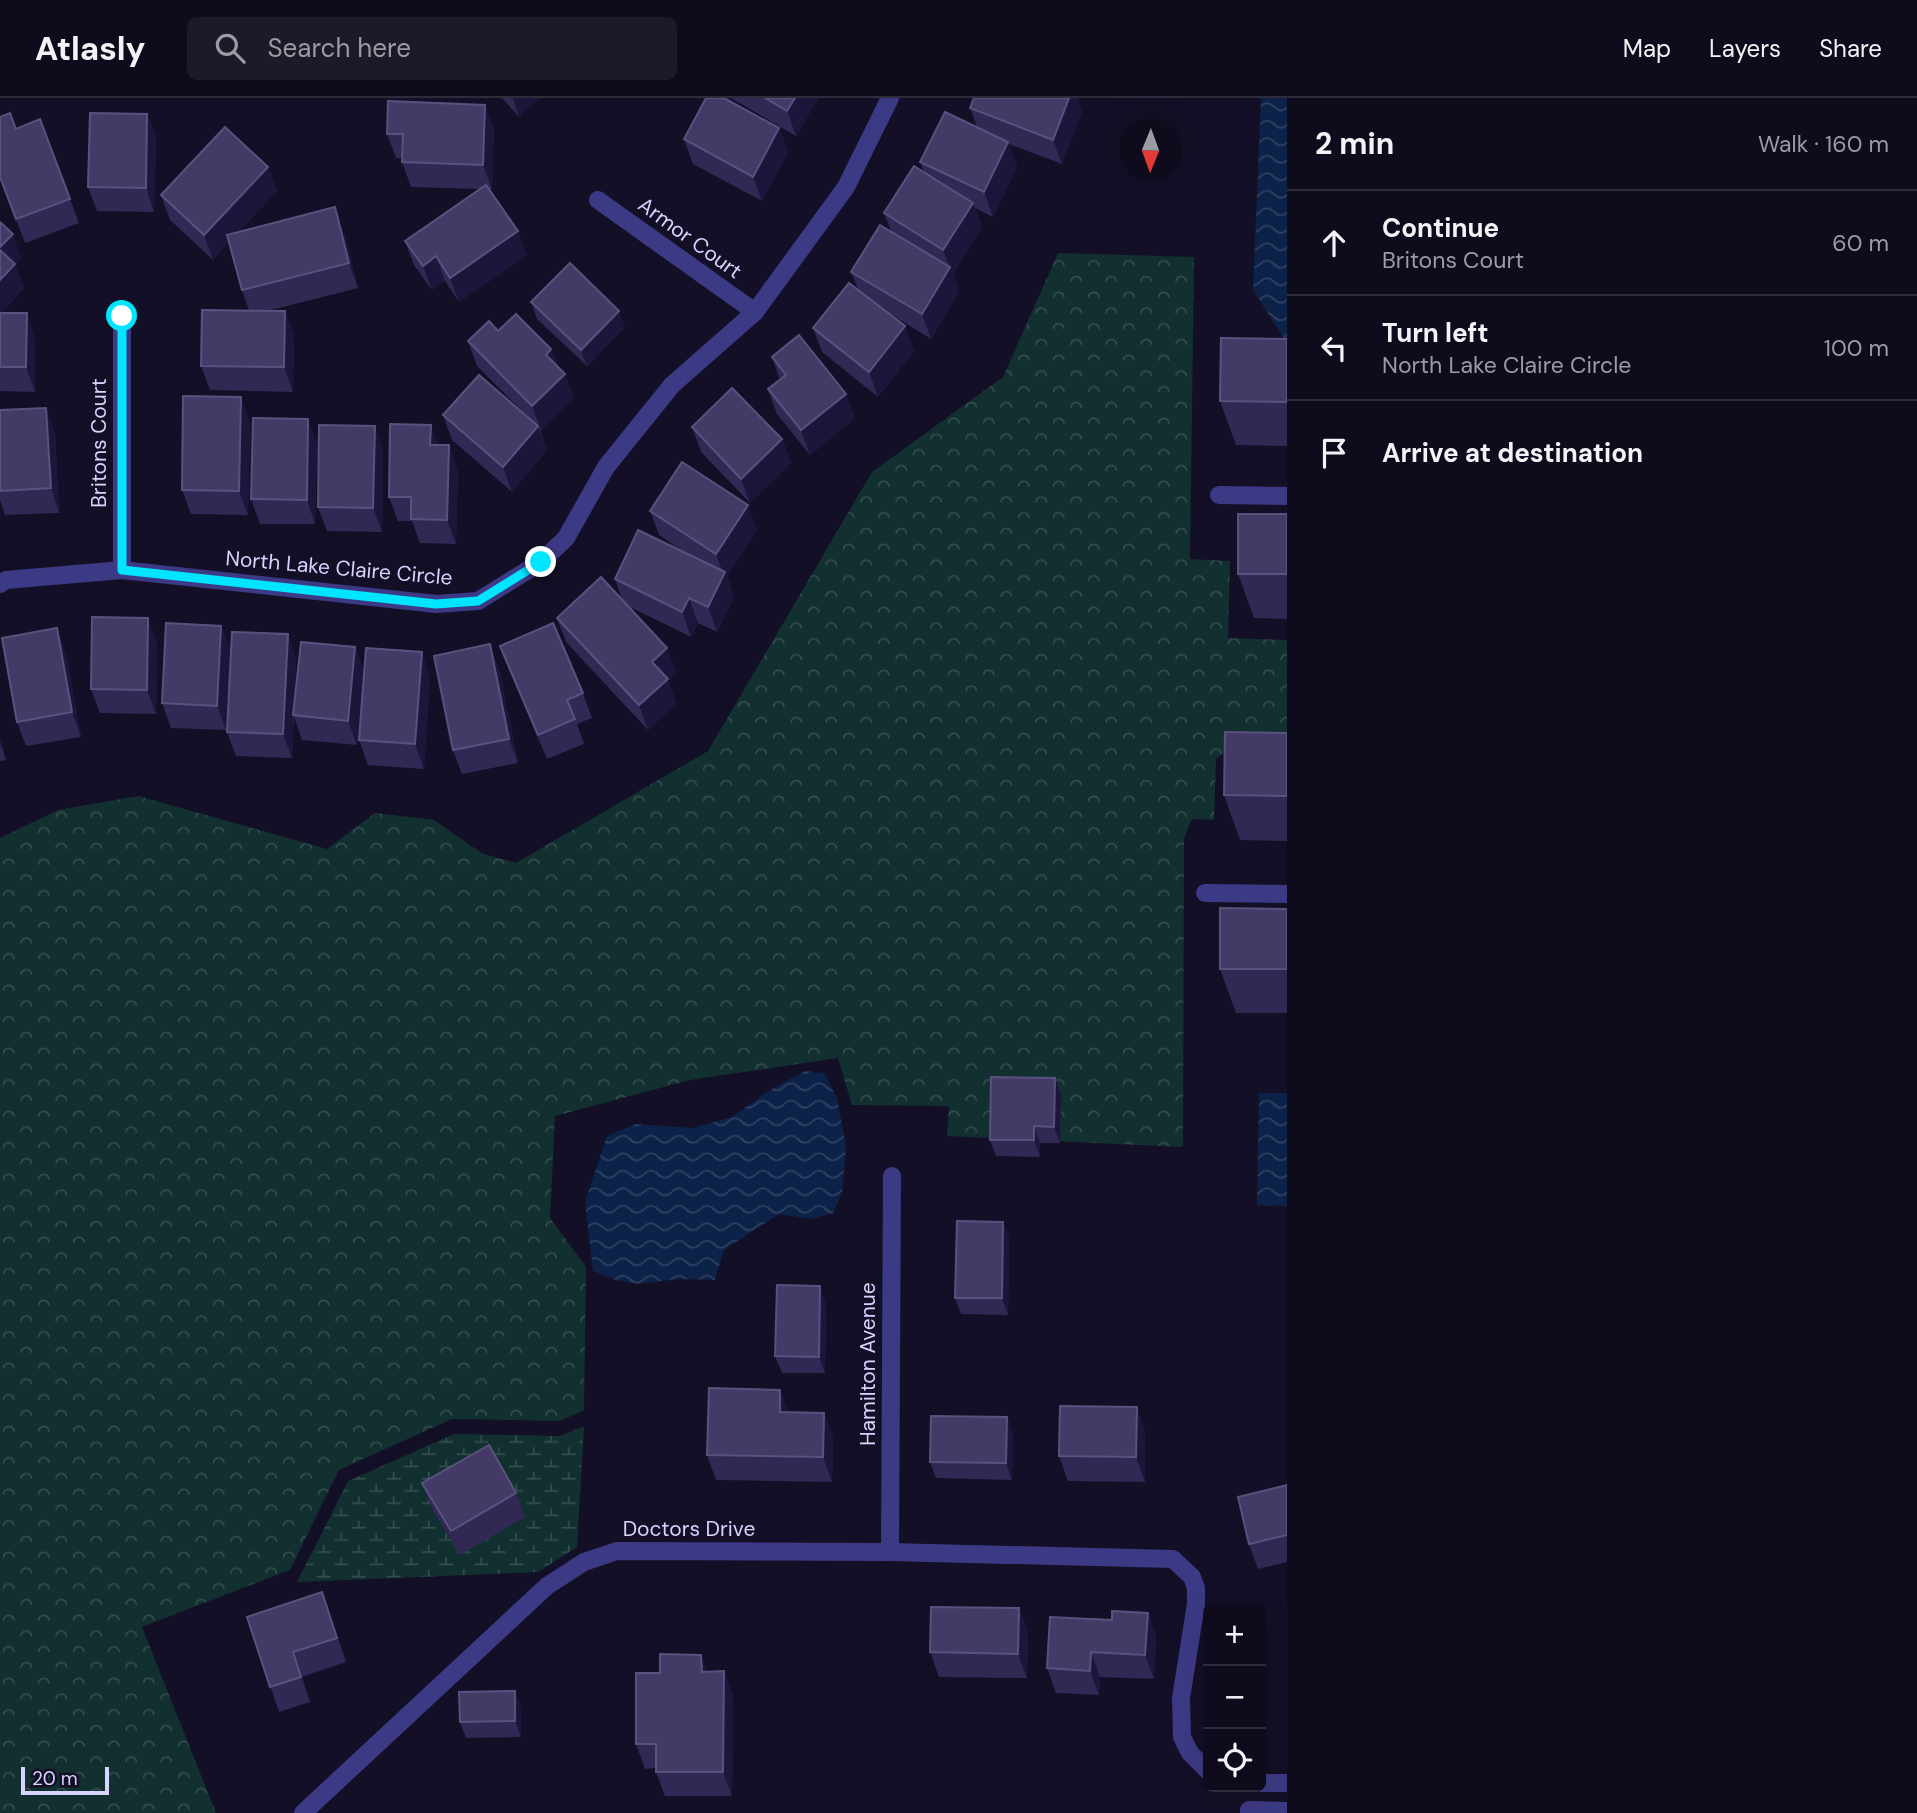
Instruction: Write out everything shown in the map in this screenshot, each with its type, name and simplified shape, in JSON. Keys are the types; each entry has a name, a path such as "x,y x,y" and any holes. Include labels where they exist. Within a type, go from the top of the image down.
{"street":[{"name":"North Lake Claire Circle","path":"0,584 6,580 122,570 436,604 478,601 541,562 566,538 606,467 672,385 755,312 846,187 890,98"},
{"name":"Armor Court","path":"598,200 755,312"},
{"name":"Britons Court","path":"122,316 122,570"},
{"path":"1219,495 1287,496"},
{"path":"1205,893 1287,894"},
{"name":"Hamilton Avenue","path":"890,1552 891,1176"},
{"name":"Doctors Drive","path":"303,1813 547,1586 584,1562 617,1551 890,1552 1173,1559 1192,1577 1196,1588 1196,1604 1181,1698 1182,1737 1190,1753 1203,1766"},
{"path":"1266,1783 1287,1783"},
{"path":"1249,1813 1249,1810 1287,1811"}],"green space":[{"path":"1058,253 1194,257 1190,559 1230,561 1228,638 1287,640 1287,752 1227,750 1216,759 1214,820 1192,819 1184,838 1183,1147 947,1136 949,1106 852,1105 838,1058 690,1080 555,1116 550,1218 586,1267 584,1410 560,1421 452,1419 339,1470 290,1570 142,1627 216,1813 0,1813 0,838 58,810 138,796 327,849 375,813 434,820 483,854 516,863 708,751 872,472 1003,377"},
{"path":"584,1426 577,1547 538,1572 297,1582 348,1481 454,1434 560,1436"}],"water":[{"path":"1261,98 1287,98 1287,343 1253,290"},
{"path":"805,1071 824,1073 837,1098 846,1147 842,1193 833,1213 811,1219 779,1214 724,1250 715,1280 679,1279 638,1284 615,1280 593,1271 585,1202 607,1136 635,1124 692,1128 732,1117 770,1090"},
{"path":"1259,1093 1287,1093 1287,1206 1257,1205"}],"building":[{"path":"706,98 724,98 779,128 753,177 684,139"},
{"path":"765,98 795,98 787,111"},
{"path":"974,98 1069,98 1053,140 970,108"},
{"path":"388,101 485,105 483,165 402,162 403,134 387,134"},
{"path":"945,112 1008,142 984,192 920,162"},
{"path":"10,113 16,129 40,119 70,199 16,219 0,177 0,117"},
{"path":"90,113 147,114 146,188 88,187"},
{"path":"225,127 268,167 204,235 161,195"},
{"path":"914,166 973,203 943,250 884,213"},
{"path":"486,185 518,231 450,278 436,256 423,266 405,241"},
{"path":"335,207 349,263 242,290 227,235"},
{"path":"0,222 13,234 0,247"},
{"path":"880,225 950,267 922,314 851,272"},
{"path":"0,250 15,264 0,280"},
{"path":"570,263 619,311 581,350 531,302"},
{"path":"849,283 905,326 869,372 813,328"},
{"path":"202,310 285,311 284,367 201,366"},
{"path":"0,313 27,313 26,367 0,367"},
{"path":"516,314 551,349 546,355 565,374 532,406 468,341 489,321 498,331"},
{"path":"799,335 846,394 801,430 768,389 786,375 772,357"},
{"path":"1221,338 1287,339 1287,402 1220,401"},
{"path":"479,375 538,426 503,467 443,415"},
{"path":"732,388 782,439 741,479 692,427"},
{"path":"183,396 241,397 239,491 182,490"},
{"path":"46,408 51,488 0,491 0,410"},
{"path":"253,418 308,419 307,500 251,499"},
{"path":"390,424 431,425 430,445 449,445 447,520 411,519 411,497 389,497"},
{"path":"319,425 375,426 373,508 318,507"},
{"path":"682,462 748,505 716,554 650,511"},
{"path":"1238,514 1287,514 1287,574 1238,574"},
{"path":"638,530 725,572 708,607 689,598 682,612 615,579"},
{"path":"601,577 667,648 652,662 668,679 639,705 557,618"},
{"path":"92,617 148,618 147,690 91,689"},
{"path":"166,623 221,626 217,706 162,703"},
{"path":"553,623 583,693 567,700 575,719 538,735 500,646"},
{"path":"57,628 72,712 17,722 2,638"},
{"path":"232,632 288,634 283,734 227,732"},
{"path":"301,642 355,647 348,721 293,715"},
{"path":"490,644 509,739 453,750 434,656"},
{"path":"366,648 422,652 415,744 359,740"},
{"path":"1225,732 1287,733 1287,796 1224,795"},
{"path":"1220,908 1287,909 1287,969 1220,969"},
{"path":"991,1077 1055,1078 1054,1127 1034,1126 1034,1140 990,1140"},
{"path":"957,1221 1003,1222 1002,1298 955,1298"},
{"path":"777,1285 820,1286 819,1357 775,1356"},
{"path":"709,1388 780,1390 780,1412 824,1413 823,1457 707,1455"},
{"path":"1060,1406 1137,1407 1136,1457 1059,1456"},
{"path":"931,1416 1007,1417 1006,1463 930,1462"},
{"path":"489,1445 516,1493 451,1531 422,1483"},
{"path":"1287,1485 1287,1535 1249,1544 1238,1497"},
{"path":"322,1592 337,1638 293,1652 301,1677 270,1687 247,1617"},
{"path":"931,1607 1019,1608 1018,1654 930,1652"},
{"path":"1112,1611 1148,1613 1145,1655 1091,1652 1090,1671 1047,1668 1050,1617 1112,1620"},
{"path":"660,1654 701,1655 702,1672 724,1671 723,1772 656,1772 656,1744 636,1744 636,1673 660,1673"},
{"path":"515,1691 515,1721 460,1722 459,1692"}],"route":[{"path":"122,316 122,570 436,604 478,601 541,562"}]}
